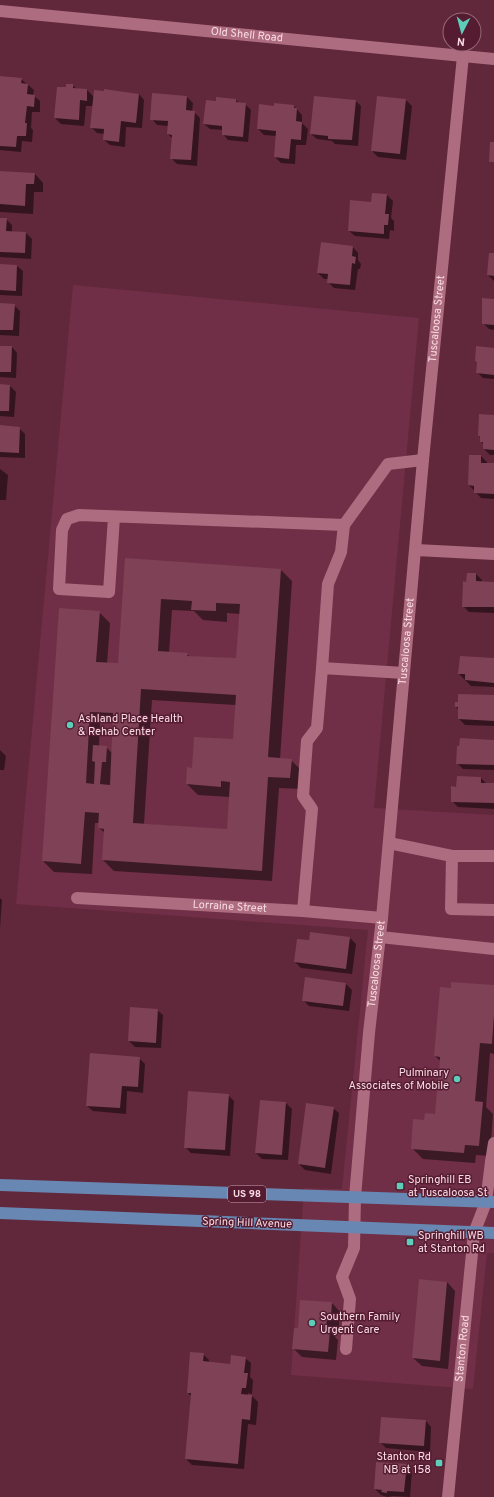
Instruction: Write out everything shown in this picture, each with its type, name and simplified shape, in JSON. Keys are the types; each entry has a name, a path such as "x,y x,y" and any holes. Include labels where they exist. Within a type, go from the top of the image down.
{"main road":[{"name":"US 98","path":"0,1185 490,1202"},
{"name":"Spring Hill Avenue","path":"0,1213 494,1233"}],"street":[{"name":"Old Shell Road","path":"0,11 494,59"},
{"name":"Tuscaloosa Street","path":"346,1349 350,1299 342,1277 354,1248 355,1197 369,1034 382,918 423,460 463,56"},
{"path":"303,911 312,809 303,796 307,741 317,728 328,584 341,552 344,525 388,464 423,460"},
{"path":"114,517 109,592 59,589 62,530 67,519 79,515 344,525"},
{"path":"416,550 494,554"},
{"path":"322,668 404,673"},
{"path":"388,843 452,856 494,856"},
{"path":"452,856 451,909 494,910"},
{"name":"Lorraine Street","path":"77,898 303,911 382,918"},
{"path":"380,937 494,949"},
{"name":"Stanton Road","path":"448,1497 474,1233 490,1202 494,1143"}],"shaded area":[{"path":"73,285 419,318 374,808 494,815 494,1253 487,1253 473,1389 291,1375 304,1188 342,1189 368,930 16,904"}],"building":[{"path":"0,76 22,78 21,83 28,84 27,94 35,95 34,107 27,106 25,123 27,123 26,136 17,136 16,147 0,146"},
{"path":"66,84 73,84 73,88 87,89 87,101 80,100 79,120 54,118 57,87 66,87"},
{"path":"104,89 139,94 136,123 121,121 119,142 103,140 104,129 90,128 94,90 104,91"},
{"path":"152,93 187,96 186,110 195,111 191,160 170,159 172,135 167,134 168,121 150,120"},
{"path":"314,96 356,100 352,140 328,139 328,136 310,134"},
{"path":"377,96 406,99 400,154 371,151"},
{"path":"216,97 236,99 236,102 246,103 243,137 222,135 222,126 203,124 206,100 216,101"},
{"path":"274,103 294,105 294,108 297,108 296,121 302,122 301,140 291,139 289,159 274,157 276,131 257,129 259,104 274,106"},
{"path":"490,142 494,142 494,162 489,162"},
{"path":"0,171 35,173 34,184 26,184 25,206 0,204"},
{"path":"372,193 387,194 385,214 389,214 388,225 384,225 384,234 348,231 350,200 371,202"},
{"path":"0,218 7,218 6,231 26,232 25,253 0,252"},
{"path":"321,242 353,246 352,256 356,257 355,264 352,263 350,285 327,283 328,274 317,273"},
{"path":"489,253 494,253 494,276 487,275"},
{"path":"0,264 17,265 16,291 0,290"},
{"path":"482,298 494,299 494,325 482,324"},
{"path":"0,303 15,304 13,330 0,330"},
{"path":"0,346 12,346 11,372 0,372"},
{"path":"476,346 494,348 494,375 476,373"},
{"path":"0,384 10,385 9,411 0,411"},
{"path":"479,414 494,415 494,450 483,449 483,442 480,442 480,436 478,436"},
{"path":"0,425 20,427 19,453 0,452"},
{"path":"469,455 481,455 481,463 494,463 494,494 474,493 474,486 468,485"},
{"name":"Ashland Place Health & Rehab Center","path":"125,558 281,569 268,757 292,759 290,778 268,777 262,871 102,860 104,829 98,828 99,813 85,812 81,864 42,861 59,608 100,611 96,662 118,663","holes":["161,599 192,601 191,610 216,611 216,603 240,604 236,658 187,656 188,653 158,651","141,689 236,695 233,739 194,737 192,768 187,767 186,784 221,787 221,781 230,782 227,829 133,823","90,712 113,713 110,785 100,784 102,762 106,762 107,746 93,745 92,761 95,762 94,784 86,783"]},
{"path":"467,573 476,573 476,581 494,582 494,607 462,607 463,581 466,582"},
{"path":"460,656 494,658 494,683 465,680 465,674 458,674"},
{"path":"458,694 494,695 494,721 458,719 458,707 455,707 455,702 458,702"},
{"path":"460,738 494,740 494,765 456,764 457,746 459,746"},
{"path":"457,776 481,777 481,783 494,783 494,803 451,802 451,786 456,787"},
{"path":"310,932 350,937 346,969 294,962 297,939 309,940"},
{"path":"305,977 346,983 343,1006 302,1001"},
{"name":"Pulminary Associates of Mobile","path":"451,982 494,985 492,1044 480,1043 475,1101 483,1102 479,1146 465,1145 464,1153 411,1149 413,1119 424,1120 425,1113 435,1114 440,1057 434,1056 440,987 451,988"},
{"path":"130,1007 158,1009 156,1043 128,1041"},
{"path":"90,1053 140,1057 138,1087 122,1086 120,1108 86,1106"},
{"path":"188,1091 229,1094 225,1150 184,1148"},
{"path":"260,1100 286,1102 282,1155 255,1153"},
{"path":"306,1103 334,1107 325,1168 298,1164"},
{"path":"419,1279 447,1282 440,1361 412,1358"},
{"name":"Southern Family Urgent Care","path":"300,1300 332,1302 331,1318 327,1318 326,1330 330,1331 328,1352 292,1349 294,1328 298,1328"},
{"path":"190,1352 204,1353 203,1361 230,1364 231,1355 246,1357 244,1373 248,1373 246,1388 242,1388 241,1394 252,1395 250,1420 242,1419 238,1464 185,1459 191,1393 187,1393"},
{"path":"381,1417 426,1420 424,1446 379,1443"},
{"path":"376,1462 407,1464 404,1492 387,1491 387,1493 381,1492 382,1490 374,1489"}],"place":[{"name":"Ashland Place Health & Rehab Center","path":"70,725"},
{"name":"Pulminary Associates of Mobile","path":"457,1079"},
{"name":"Springhill EB at Tuscaloosa St","path":"400,1186"},
{"name":"Springhill WB at Stanton Rd","path":"410,1242"},
{"name":"Southern Family Urgent Care","path":"312,1323"},
{"name":"Stanton Rd NB at 158","path":"439,1463"}]}
